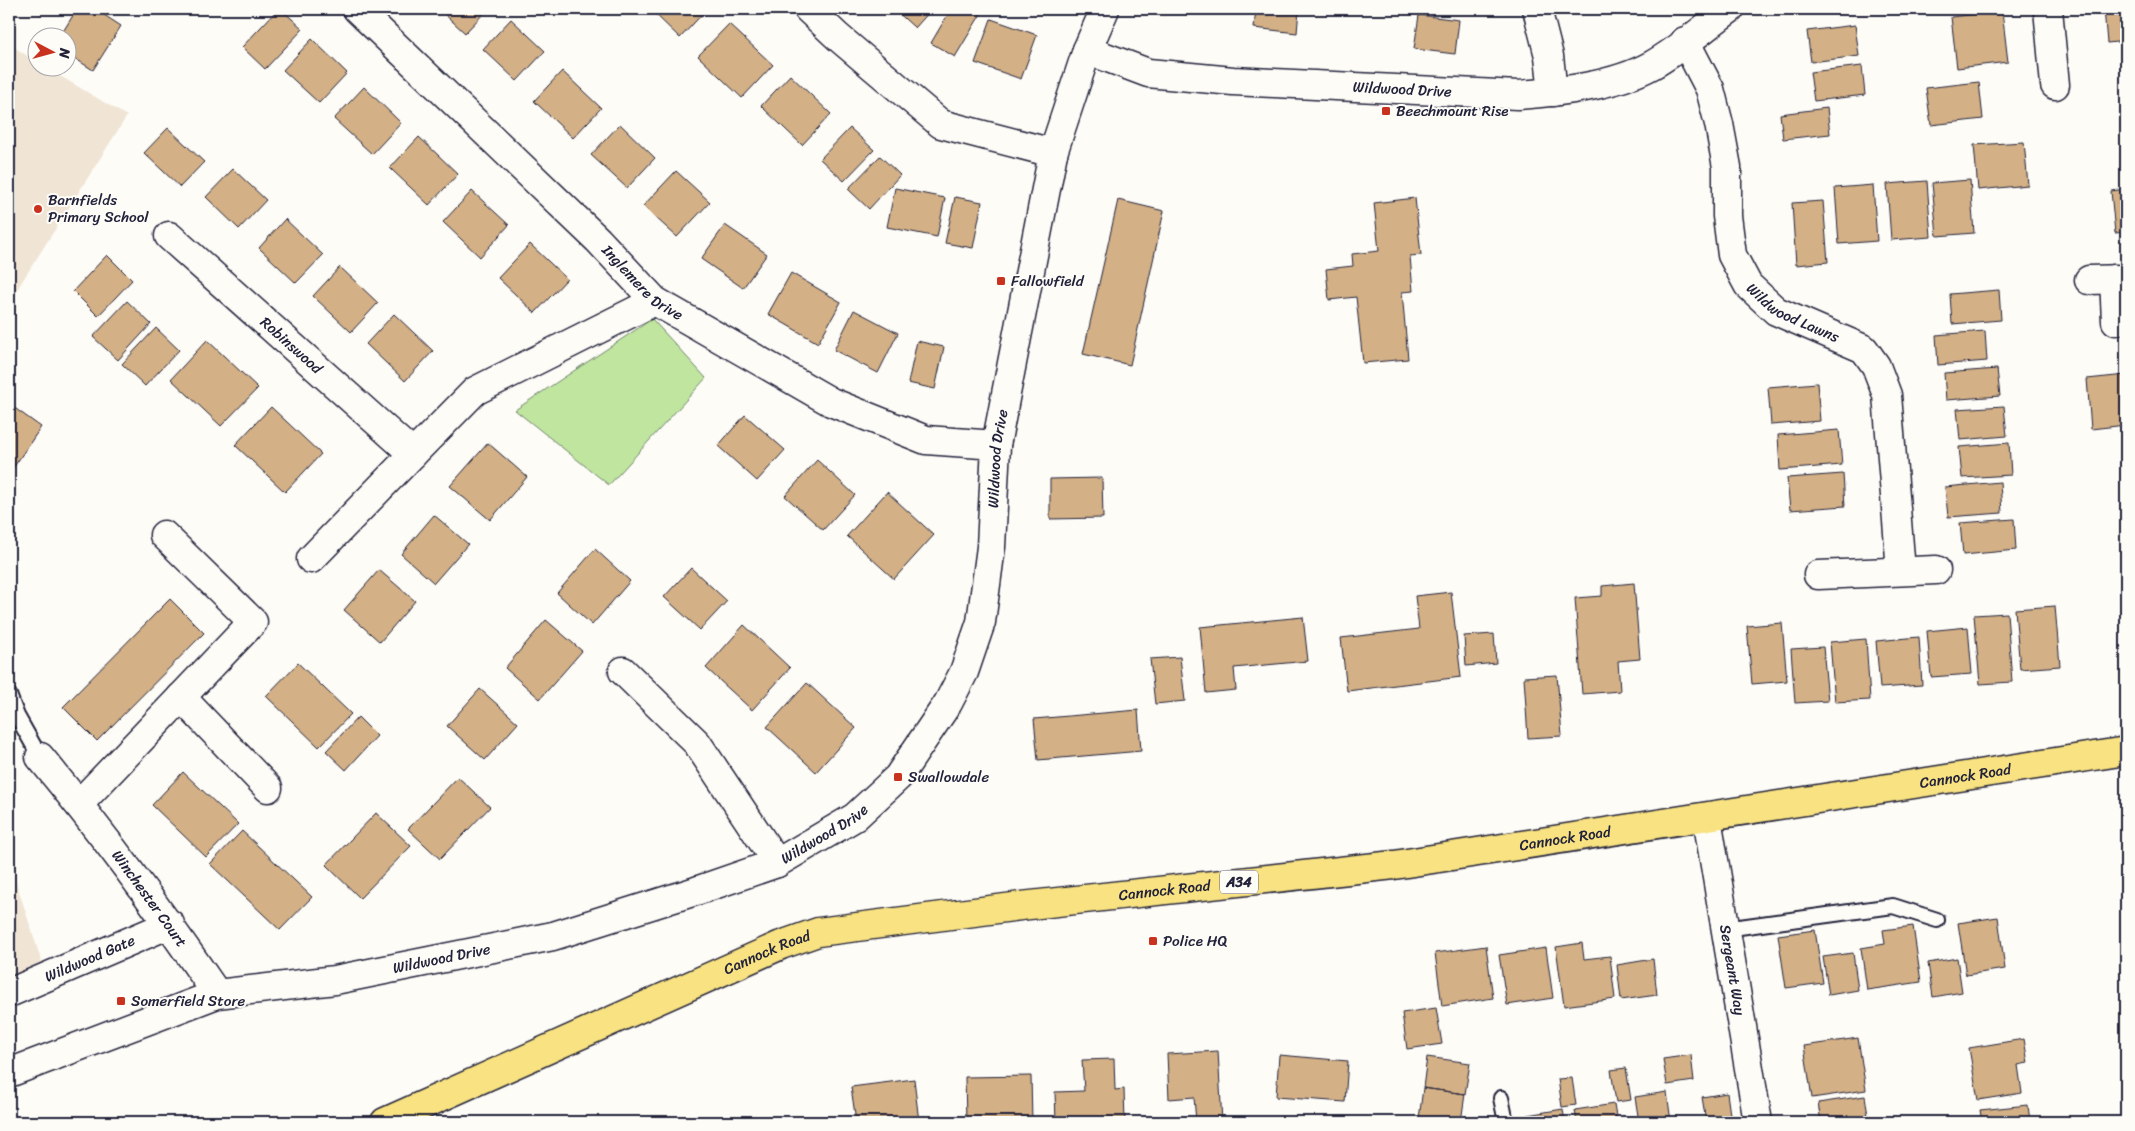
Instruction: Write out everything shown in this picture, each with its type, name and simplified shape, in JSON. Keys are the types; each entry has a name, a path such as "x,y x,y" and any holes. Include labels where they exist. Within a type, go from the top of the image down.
{"main road":[{"name":"Cannock Road","path":"385,1122 781,945 818,932 1021,906 1394,866 2126,751"}],"street":[{"name":"Inglemere Drive","path":"358,9 598,240 655,301 841,406 926,440 996,445"},
{"path":"808,9 940,124 1053,153"},
{"name":"Wildwood Drive","path":"9,1073 217,994 335,980 553,936 696,891 777,863 855,817 898,777 948,703 964,672 981,622 991,547 996,445 1053,153 1087,50 1105,9"},
{"path":"1536,9 1549,56 1553,92"},
{"name":"Wildwood Drive","path":"1087,50 1148,73 1233,81 1518,94 1553,92 1598,85 1652,65 1730,9"},
{"path":"2048,9 2056,85"},
{"name":"Wildwood Lawns","path":"1686,41 1710,89 1720,124 1727,167 1727,216 1732,255 1748,285 1776,311 1864,349 1876,366 1887,395 1901,571"},
{"name":"Robinswood","path":"169,236 413,454"},
{"path":"2110,279 2116,321"},
{"path":"311,559 475,391 655,301"},
{"path":"79,804 253,622 164,535"},
{"path":"1818,575 1936,570"},
{"path":"623,672 697,743 777,863"},
{"path":"181,697 268,788"},
{"name":"Winchester Court","path":"40,756 170,924 217,994"},
{"name":"Sergeant Way","path":"1707,818 1758,1122"},
{"name":"Wildwood Gate","path":"9,993 170,924"}],"lane":[{"path":"9,695 17,716 40,756"},
{"path":"1725,929 1893,906 1937,920"},
{"path":"1501,1098 1506,1122"}],"shaded area":[{"name":"Barnfields Primary School","path":"9,44 28,56 28,78 64,78 127,116 9,302"},
{"path":"9,860 44,969 9,983"}],"green space":[{"path":"652,319 706,378 609,485 515,410"}],"building":[{"path":"77,9 95,9 121,26 93,70 78,60 78,28 65,28"},
{"path":"278,9 281,9 303,29 265,69 242,47"},
{"path":"439,9 488,9 465,33"},
{"path":"650,9 707,9 680,38"},
{"path":"894,9 932,9 915,28"},
{"path":"951,9 976,9 982,12 955,57 931,43"},
{"path":"1256,9 1299,9 1297,33 1254,28"},
{"path":"2104,9 2126,9 2126,41 2107,43"},
{"path":"2002,11 2008,62 1957,68 1951,17"},
{"path":"1419,15 1459,20 1455,54 1414,49"},
{"path":"511,19 545,51 517,81 483,49"},
{"path":"991,19 1037,35 1021,79 975,63"},
{"path":"729,24 773,65 742,98 698,56"},
{"path":"1855,25 1859,56 1811,62 1807,31"},
{"path":"312,39 347,73 319,103 283,70"},
{"path":"1862,66 1865,95 1814,101 1810,72"},
{"path":"562,71 601,108 573,138 534,101"},
{"path":"790,75 831,114 802,145 761,106"},
{"path":"1979,82 1983,119 1931,125 1926,88"},
{"path":"364,87 401,123 372,154 334,119"},
{"path":"1827,108 1830,134 1783,139 1780,114"},
{"path":"620,124 655,158 627,188 591,155"},
{"path":"168,128 204,162 180,187 144,153"},
{"path":"850,128 874,150 844,181 820,159"},
{"path":"419,137 458,174 429,205 390,168"},
{"path":"2024,142 2028,185 1978,190 1974,145"},
{"path":"880,156 900,175 869,209 848,189"},
{"path":"233,169 266,200 239,229 206,197"},
{"path":"676,171 710,202 677,237 643,206"},
{"path":"1970,180 1974,233 1937,236 1932,183"},
{"path":"1927,181 1931,237 1891,240 1887,184"},
{"path":"1873,185 1877,241 1839,244 1835,188"},
{"path":"895,188 945,198 937,237 887,227"},
{"path":"2126,189 2126,232 2115,233 2111,191"},
{"path":"472,191 509,225 480,257 443,222"},
{"path":"955,197 982,202 973,248 945,243"},
{"path":"1415,198 1421,255 1410,256 1413,291 1402,292 1408,359 1363,363 1356,297 1329,300 1326,269 1353,266 1352,254 1379,251 1374,203"},
{"path":"1118,200 1164,211 1130,365 1083,354"},
{"path":"1823,201 1828,262 1796,265 1792,203"},
{"path":"285,219 323,255 296,283 259,248"},
{"path":"725,225 767,254 743,288 701,259"},
{"path":"530,244 567,279 535,313 498,278"},
{"path":"107,255 132,280 98,316 73,291"},
{"path":"340,267 378,303 351,332 313,296"},
{"path":"791,273 841,302 818,343 768,314"},
{"path":"1999,290 2001,320 1952,324 1950,294"},
{"path":"127,301 151,324 118,360 93,337"},
{"path":"854,310 898,333 878,373 834,350"},
{"path":"394,314 433,351 405,381 366,344"},
{"path":"156,328 179,350 145,386 122,364"},
{"path":"1985,331 1987,361 1938,365 1936,335"},
{"path":"207,340 258,388 221,426 171,379"},
{"path":"917,341 944,347 935,389 908,383"},
{"path":"1997,369 2000,396 1946,400 1944,373"},
{"path":"2126,375 2126,425 2091,429 2087,379"},
{"path":"1817,383 1820,421 1771,425 1768,387"},
{"path":"9,404 41,427 9,474"},
{"path":"2004,406 2007,436 1960,440 1957,409"},
{"path":"271,407 321,454 285,492 235,445"},
{"path":"745,415 785,450 757,481 718,446"},
{"path":"1839,430 1842,465 1780,470 1778,435"},
{"path":"488,443 527,477 490,520 450,486"},
{"path":"2009,443 2011,475 1962,478 1959,447"},
{"path":"817,460 855,495 823,530 785,496"},
{"path":"1843,474 1845,506 1790,510 1787,478"},
{"path":"1102,478 1103,518 1050,519 1050,479"},
{"path":"2000,482 2002,513 1948,517 1945,487"},
{"path":"887,492 934,535 894,579 847,536"},
{"path":"434,515 468,544 434,583 401,554"},
{"path":"2014,519 2016,550 1963,555 1960,523"},
{"path":"595,549 630,581 592,625 557,593"},
{"path":"691,568 727,601 700,630 664,597"},
{"path":"379,570 415,601 380,642 344,610"},
{"path":"1634,583 1640,659 1618,661 1620,691 1582,694 1575,598 1602,596 1602,586"},
{"path":"1451,592 1461,677 1347,691 1341,638 1419,629 1415,596"},
{"path":"170,599 204,633 97,741 63,707"},
{"path":"2055,606 2060,666 2020,669 2015,609"},
{"path":"2007,613 2012,682 1980,684 1974,615"},
{"path":"1303,617 1308,661 1234,668 1236,690 1206,693 1200,627"},
{"path":"546,620 582,651 540,699 505,668"},
{"path":"1782,623 1787,681 1752,684 1747,626"},
{"path":"744,625 790,668 752,710 706,668"},
{"path":"1968,627 1972,674 1931,677 1927,631"},
{"path":"1494,634 1496,663 1466,666 1464,636"},
{"path":"1919,637 1922,685 1880,688 1876,641"},
{"path":"1866,639 1870,700 1835,702 1830,642"},
{"path":"1823,647 1828,701 1795,703 1791,649"},
{"path":"1180,657 1185,701 1155,704 1150,659"},
{"path":"298,663 351,714 319,747 266,696"},
{"path":"1557,675 1562,736 1528,738 1524,677"},
{"path":"807,683 856,728 816,772 767,727"},
{"path":"480,689 518,723 485,760 447,726"},
{"path":"1138,710 1141,751 1038,760 1034,719"},
{"path":"358,717 377,736 346,770 326,751"},
{"path":"183,772 238,824 206,857 152,805"},
{"path":"458,777 490,807 440,859 408,829"},
{"path":"376,813 411,846 360,898 326,865"},
{"path":"242,831 312,897 280,930 210,864"},
{"path":"1998,917 2005,969 1966,975 1958,923"},
{"path":"1913,926 1921,982 1867,990 1861,948 1885,944 1883,930"},
{"path":"1815,930 1823,983 1786,988 1778,935"},
{"path":"1582,943 1584,959 1610,956 1615,999 1564,1006 1556,947"},
{"path":"1486,946 1493,998 1442,1006 1435,953"},
{"path":"1546,948 1553,998 1507,1005 1499,955"},
{"path":"1853,953 1858,990 1829,995 1823,957"},
{"path":"1957,958 1962,992 1933,997 1928,963"},
{"path":"1653,959 1657,995 1621,1000 1617,965"},
{"path":"1436,1008 1442,1044 1407,1049 1402,1013"},
{"path":"1858,1038 1866,1090 1812,1098 1804,1046"},
{"path":"2024,1039 2028,1063 2018,1065 2022,1093 1978,1100 1969,1048"},
{"path":"1218,1051 1222,1122 1196,1122 1194,1097 1169,1099 1167,1054"},
{"path":"1279,1055 1348,1061 1345,1102 1276,1097"},
{"path":"1691,1055 1694,1081 1667,1085 1663,1059"},
{"path":"1427,1057 1470,1063 1465,1094 1423,1088"},
{"path":"1114,1059 1115,1090 1124,1089 1125,1122 1056,1122 1055,1092 1084,1091 1082,1060"},
{"path":"1626,1068 1631,1100 1616,1102 1611,1070"},
{"path":"1031,1076 1032,1122 966,1122 965,1077"},
{"path":"1572,1078 1576,1105 1562,1107 1558,1079"},
{"path":"914,1079 919,1122 856,1122 851,1087"},
{"path":"1423,1088 1465,1094 1461,1122 1419,1119"},
{"path":"1667,1092 1671,1122 1639,1122 1635,1097"},
{"path":"1727,1093 1731,1122 1706,1122 1702,1097"},
{"path":"1865,1096 1869,1122 1821,1122 1818,1103"},
{"path":"1614,1104 1617,1122 1577,1122 1575,1110"},
{"path":"2028,1105 2030,1122 1982,1122 1980,1110"},
{"path":"1563,1109 1565,1122 1528,1122 1527,1115"}],"place":[{"name":"Beechmount Rise","path":"1386,111"},
{"name":"Barnfields Primary School","path":"38,209"},
{"name":"Fallowfield","path":"1001,281"},
{"name":"Swallowdale","path":"898,777"},
{"name":"Police HQ","path":"1153,941"},
{"name":"Somerfield Store","path":"121,1001"}]}
